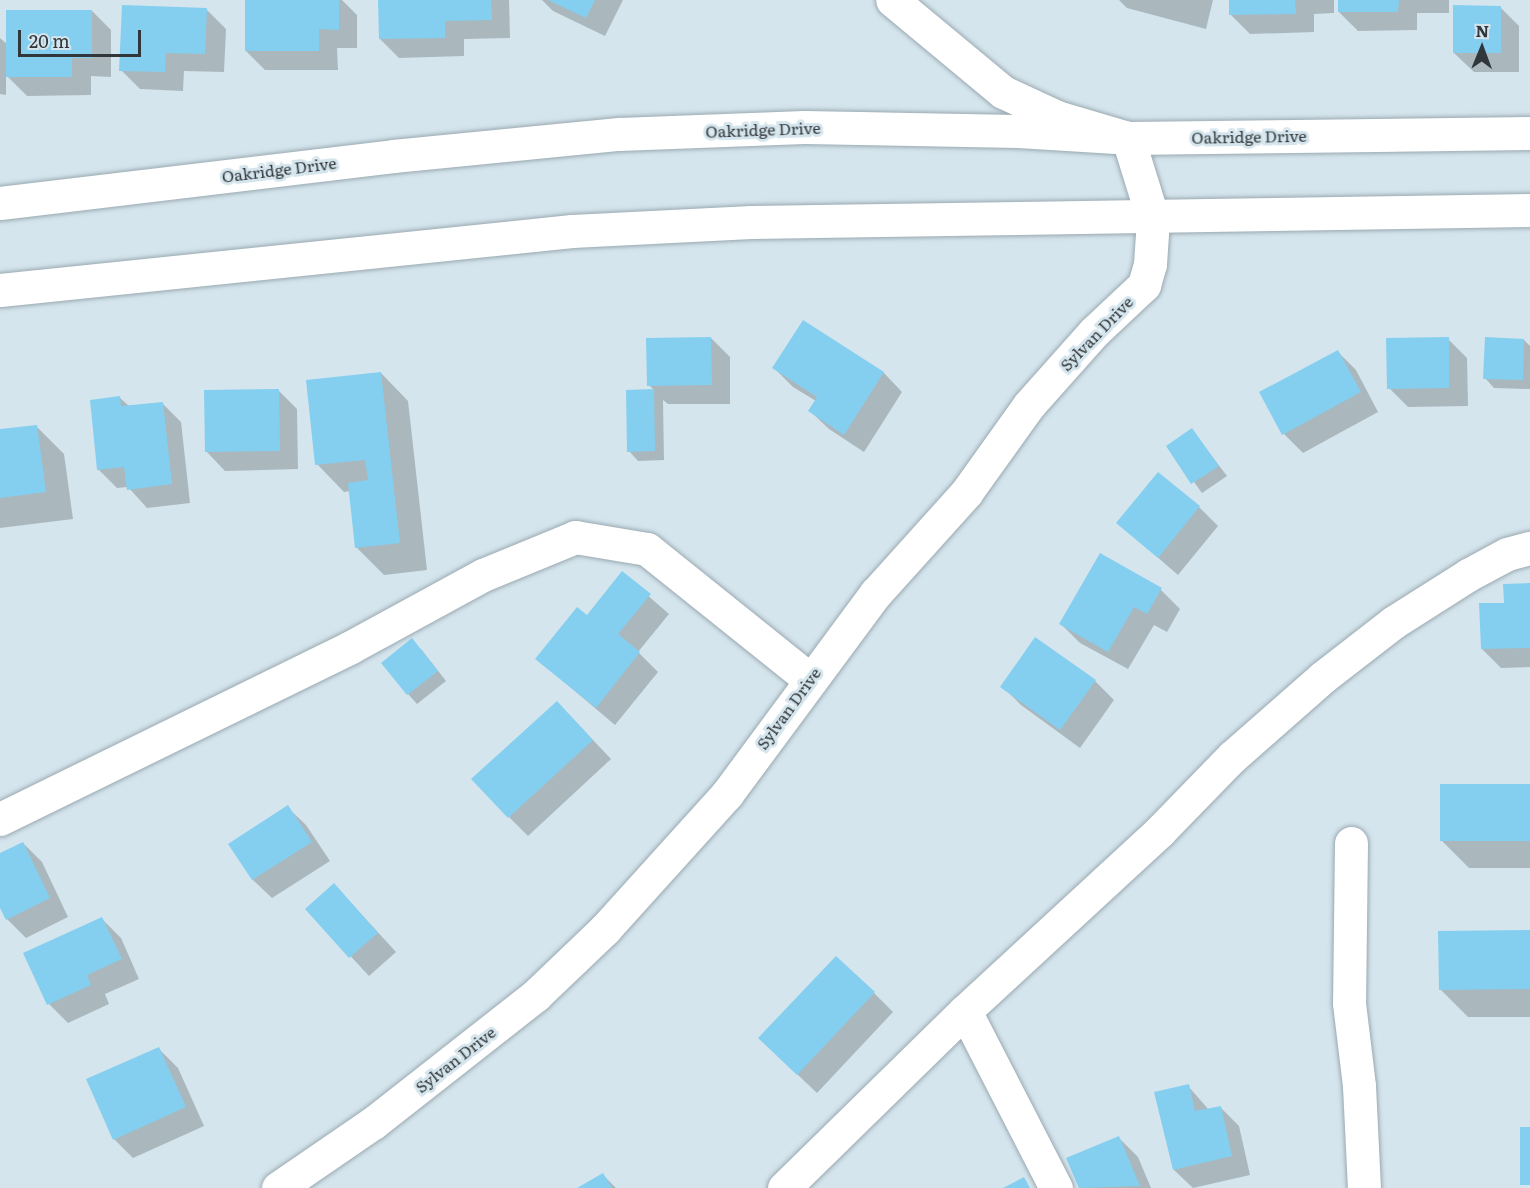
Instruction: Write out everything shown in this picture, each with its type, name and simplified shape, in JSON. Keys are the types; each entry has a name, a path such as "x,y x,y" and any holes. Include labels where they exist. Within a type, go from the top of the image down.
{"street":[{"path":"892,0 1003,92 1057,117 1128,138"},
{"name":"Oakridge Drive","path":"0,202 393,156 619,134 804,127 1018,131 1128,138 1530,133"},
{"name":"Sylvan Drive","path":"278,1188 373,1123 553,979 676,854 727,794 809,679 876,593 966,493 1029,405 1094,332 1144,285 1150,264 1153,219 1128,138"},
{"path":"0,290 572,231 751,222 1153,219 1530,210"},
{"path":"0,819 329,658 483,575 575,537 647,549 809,679"},
{"path":"784,1188 965,1011 1160,831 1232,757 1323,677 1394,622 1468,574 1508,554 1530,548"},
{"path":"1351,843 1349,1003 1359,1086 1364,1188"},
{"path":"965,1011 1056,1188"}],"building":[{"path":"245,0 339,0 339,30 319,29 319,51 245,51"},
{"path":"378,0 491,0 492,20 445,21 445,38 379,39"},
{"path":"548,0 595,0 586,18"},
{"path":"1229,0 1295,0 1296,14 1229,15"},
{"path":"1338,0 1399,0 1398,12 1338,12"},
{"path":"122,5 207,8 205,54 166,53 165,72 119,71"},
{"path":"1453,5 1501,6 1501,53 1453,53"},
{"path":"6,10 92,10 92,58 72,58 72,77 6,77"},
{"path":"803,320 884,372 844,435 808,411 817,397 772,368"},
{"path":"711,337 712,385 647,386 646,338"},
{"path":"1449,337 1449,388 1387,389 1386,338"},
{"path":"1485,337 1524,339 1523,380 1483,379"},
{"path":"1338,350 1361,392 1282,435 1259,392"},
{"path":"381,372 400,543 355,548 348,483 368,480 365,460 315,465 306,380"},
{"path":"279,389 280,451 205,452 204,390"},
{"path":"654,389 655,451 627,452 626,390"},
{"path":"120,396 121,406 163,402 172,484 127,490 124,467 97,470 90,400"},
{"path":"37,425 46,492 0,498 0,429"},
{"path":"1192,428 1219,466 1191,484 1166,446"},
{"path":"1158,472 1200,506 1158,558 1116,523"},
{"path":"1100,553 1162,588 1147,614 1134,607 1108,652 1059,624"},
{"path":"622,571 651,594 618,634 640,652 596,708 535,659 577,607 587,615"},
{"path":"1530,583 1530,648 1481,649 1479,603 1504,603 1503,584"},
{"path":"1035,637 1096,680 1060,730 1000,687"},
{"path":"412,638 438,671 407,695 381,663"},
{"path":"557,701 593,740 508,818 471,779"},
{"path":"1440,784 1530,784 1530,841 1440,841"},
{"path":"288,805 312,842 252,880 228,844"},
{"path":"23,842 50,898 6,920 0,908 0,853"},
{"path":"334,883 378,933 349,958 305,909"},
{"path":"102,917 122,959 87,975 91,985 47,1005 23,953"},
{"path":"1530,930 1530,989 1439,990 1438,931"},
{"path":"836,956 875,992 797,1075 758,1038"},
{"path":"159,1047 186,1107 113,1140 86,1079"},
{"path":"1189,1084 1195,1111 1221,1106 1232,1156 1173,1170 1154,1092"},
{"path":"1520,1127 1530,1127 1530,1185 1520,1185"},
{"path":"1119,1136 1140,1186 1079,1188 1066,1158"},
{"path":"603,1173 612,1188 577,1188"},
{"path":"1024,1177 1030,1188 1003,1188"}]}
